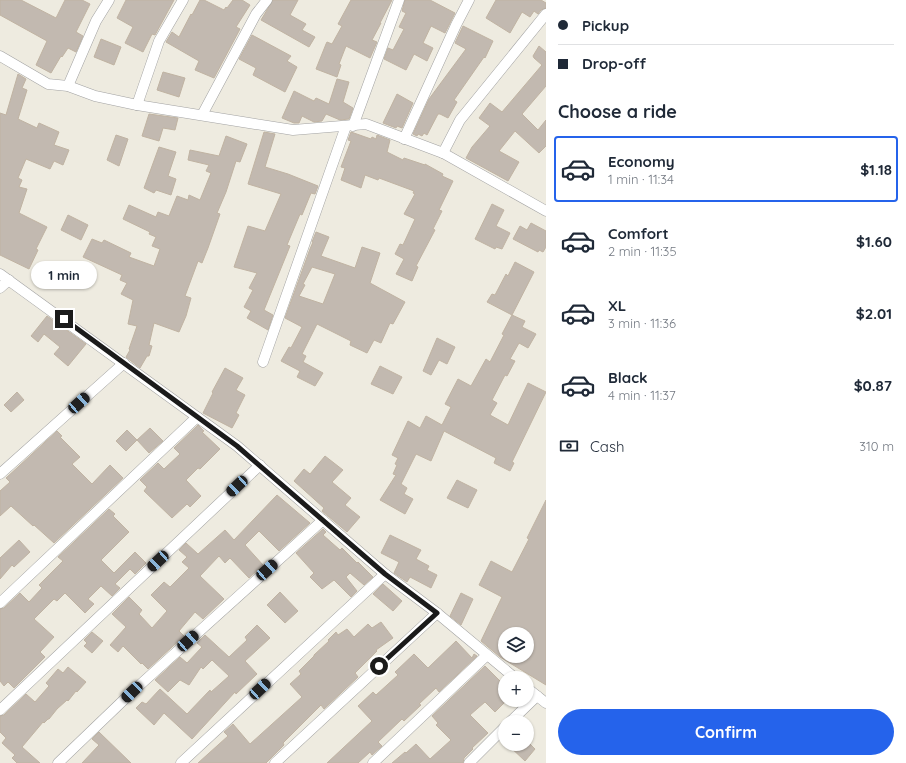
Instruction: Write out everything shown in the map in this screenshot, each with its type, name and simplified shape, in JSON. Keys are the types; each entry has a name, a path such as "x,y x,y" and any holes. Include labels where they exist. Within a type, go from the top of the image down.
{"street":[{"path":"68,86 96,21 109,0"},
{"path":"137,105 159,41 183,0"},
{"path":"202,115 256,14 267,0"},
{"path":"263,362 349,126 399,0"},
{"path":"404,139 469,0"},
{"path":"443,153 460,120 546,14"},
{"path":"0,56 48,84 68,86 95,96 137,105 294,130 366,124 443,153 546,212"},
{"path":"0,288 4,276 237,446 260,464 385,574 437,613 507,671"},
{"path":"0,474 124,363"},
{"path":"0,603 197,416"},
{"path":"0,710 260,464"},
{"path":"58,763 132,692 323,520"},
{"path":"181,763 385,574"},
{"path":"275,763 437,613"},
{"path":"373,763 487,654"},
{"path":"534,694 546,703"},
{"path":"517,715 537,696"},
{"path":"469,763 498,734"}],"building":[{"path":"0,0 21,0 56,18 65,0 82,0 90,4 76,32 83,36 76,52 68,48 62,57 61,56 51,73 36,65 47,41 0,15"},
{"path":"126,0 174,0 155,35 152,34 143,52 125,43 133,27 117,18"},
{"path":"200,0 204,0 224,10 233,0 242,0 250,5 236,27 240,29 214,78 195,70 199,61 166,42 172,32 179,37"},
{"path":"273,0 298,0 290,15 306,24 302,30 315,37 309,47 261,20"},
{"path":"351,0 392,0 372,40 377,42 370,58 346,46 339,64 341,65 337,77 316,69 327,42 332,44 342,26 338,24"},
{"path":"405,0 430,0 455,13 445,33 431,26 423,43 433,48 427,61 414,54 406,70 384,59 388,48 393,50 404,29 399,27 406,13 402,11"},
{"path":"496,0 541,0 546,3 546,8 541,10 538,14 534,11 530,17 522,12 510,33 486,18"},
{"path":"463,26 493,41 485,58 484,57 454,100 457,102 448,118 438,114 427,135 424,133 422,136 418,134 417,136 413,134 429,99 466,49 455,43"},
{"path":"252,35 291,56 287,61 297,67 285,92 253,75 256,68 239,59"},
{"path":"101,39 121,47 114,65 94,57"},
{"path":"539,46 546,52 546,86 522,114 538,130 546,120 546,146 539,153 515,131 499,151 519,162 508,181 466,158 472,147 490,126 479,118 490,103 502,112 542,65 533,56"},
{"path":"163,72 185,78 179,97 157,90"},
{"path":"18,74 26,79 22,88 27,90 18,119 37,128 39,123 59,132 54,145 69,150 63,165 54,161 50,169 26,159 18,178 22,180 19,187 27,189 19,213 47,227 36,249 38,250 29,269 0,255 0,113 6,115"},
{"path":"337,79 349,82 343,102 353,108 349,119 340,120 326,114 322,121 314,122 302,116 299,123 294,123 282,118 294,91 314,101 316,98 329,104"},
{"path":"397,94 413,103 402,128 397,126 396,128 383,123"},
{"path":"149,114 178,118 175,130 163,128 159,141 142,136"},
{"path":"264,132 275,134 265,167 318,186 315,194 311,193 302,215 300,214 287,245 290,246 264,310 273,315 268,330 247,318 251,311 244,307 253,290 249,288 257,273 234,267 248,226 265,231 281,194 248,184"},
{"path":"351,132 371,139 372,137 376,139 377,135 390,140 387,152 403,160 404,158 425,164 443,174 442,176 453,181 439,210 442,211 433,229 435,230 416,266 418,267 412,281 396,274 404,259 395,254 400,244 403,245 415,219 404,214 415,194 413,193 414,191 379,178 378,180 365,175 361,188 341,180 345,168 341,167 351,141 348,140"},
{"path":"116,135 128,139 119,166 107,160"},
{"path":"226,136 247,144 240,162 236,161 226,192 217,213 220,214 208,248 202,263 198,261 185,296 191,298 186,316 179,332 154,323 149,345 152,346 149,356 147,356 140,368 126,357 130,350 129,349 137,326 128,324 133,300 121,294 127,283 120,280 122,275 83,257 92,239 102,243 104,240 131,253 129,257 154,266 160,249 152,246 156,237 149,234 150,232 123,219 129,205 156,217 158,212 169,216 177,196 188,200 189,195 200,200 211,173 206,171 209,165 188,160 190,150 219,156"},
{"path":"159,147 176,152 168,176 176,179 171,195 156,190 154,193 144,188"},
{"path":"492,204 504,210 496,226 510,233 502,249 496,247 495,249 475,239"},
{"path":"68,215 88,225 81,240 61,230"},
{"path":"531,223 546,231 546,247 543,252 539,250 538,252 513,239 520,226 527,230"},
{"path":"316,232 329,237 321,256 355,268 362,247 380,253 370,283 405,302 393,324 390,323 381,343 374,340 367,353 350,345 351,341 317,324 302,354 306,356 303,362 323,373 315,386 297,377 300,371 281,361 289,347 291,348 302,327 285,318","holes":["312,267 335,274 323,304 299,296 305,285 303,284"]},
{"path":"515,262 534,272 512,315 487,302 492,294 495,295 506,274 508,276"},
{"path":"512,315 525,321 522,327 536,334 528,348 519,343 510,359 515,361 507,376 505,375 492,400 497,403 490,415 508,425 528,383 546,392 512,462 514,463 510,471 494,463 496,458 444,431 431,461 416,454 401,484 407,488 404,494 413,499 405,514 380,500 396,475 393,474 398,458 392,455 408,421 420,428 426,416 442,425 451,407 445,404 458,379 471,386 486,359 490,362 504,335 502,334"},
{"path":"47,316 86,344 68,366 54,354 60,347 44,334 38,342 31,336"},
{"path":"437,338 455,347 447,364 439,360 431,375 423,371"},
{"path":"380,366 402,377 393,394 371,384"},
{"path":"225,368 243,378 236,390 245,395 236,413 239,415 232,428 203,413"},
{"path":"17,392 24,400 11,412 4,405"},
{"path":"198,425 204,431 202,432 220,449 200,469 198,468 186,480 201,496 190,507 187,504 172,518 144,491 147,487 140,480 158,463 164,469 180,454 174,448"},
{"path":"150,428 163,441 149,453 137,440"},
{"path":"127,430 137,440 126,451 116,441"},
{"path":"57,431 62,436 60,437 80,457 72,464 92,484 110,465 123,478 54,543 11,506 0,516 0,491 10,482 6,478"},
{"path":"325,456 343,470 332,482 351,498 345,505 360,517 347,532 322,511 324,508 294,481 304,469 310,474"},
{"path":"457,480 477,490 468,508 447,498"},
{"path":"277,495 310,523 279,551 259,531 245,545 263,565 249,578 230,558 225,563 219,556 200,576 224,599 203,619 195,612 179,631 184,636 148,669 123,646 118,652 110,645 126,627 112,614 129,597 142,610 139,614 152,628 167,611 151,595 164,582 170,587 189,568 182,562 187,557 179,550 186,543 198,554 225,530 234,540"},
{"path":"546,500 546,685 534,678 534,671 523,671 510,663 534,663 534,627 498,627 498,655 481,641 502,597 479,585 491,561 512,572 529,539 527,538"},
{"path":"109,509 115,514 113,516 129,532 101,560 114,573 135,552 146,563 135,574 130,569 115,584 120,588 112,596 101,586 88,599 94,604 85,613 65,593 57,601 54,599 34,619 54,637 40,652 45,657 14,688 8,682 4,686 0,681 0,609 4,608 20,593 29,602 42,588 39,585 63,561 58,557"},
{"path":"323,529 326,532 323,535 340,550 342,548 373,577 364,585 350,573 346,577 357,591 351,597 334,580 322,589 310,577 314,573 296,553"},
{"path":"390,535 421,550 416,559 429,566 427,570 437,575 431,588 410,577 407,582 394,573 399,562 381,553"},
{"path":"19,540 30,552 14,567 12,565 0,579 0,558"},
{"path":"383,584 402,601 393,611 373,594"},
{"path":"280,592 298,611 285,623 267,605"},
{"path":"461,593 473,599 461,625 450,616"},
{"path":"381,622 393,638 376,650 377,651 355,673 358,677 324,709 321,705 283,743 284,745 266,763 198,763 228,736 224,732 233,724 250,744 302,697 290,684 301,674 299,671 336,632 338,635 347,629 354,637 368,624 372,628"},
{"path":"257,625 270,638 245,661 257,674 236,694 235,692 192,739 164,713 154,725 136,708 142,702 146,704 160,689 187,714 210,690 211,692 229,676 212,660 203,669 201,667 189,685 180,680 168,692 155,680 180,657 187,663 202,647 197,643 205,635 229,657 247,640 245,637"},
{"path":"92,632 103,641 92,653 84,646 87,643 84,640"},
{"path":"456,641 472,658 474,654 477,656 439,692 436,688 404,721 402,719 378,742 382,746 372,755 370,752 358,763 327,763 372,721 358,706 373,692 376,695 398,675 395,672 414,654 428,668"},
{"path":"485,666 498,679 498,707 500,707 495,712 485,702 470,715 488,733 472,748 473,749 464,758 463,763 392,763 416,744 430,759 451,740 436,725 438,723 432,716"},
{"path":"68,667 86,682 68,701 67,700 57,709 49,719 44,723 43,722 22,747 40,763 17,763 12,758 15,755 2,743 6,738 0,732 0,716 4,715 26,694 35,702 49,686 46,683 58,669 63,673"},
{"path":"99,732 131,763 82,763 99,745 92,739"},
{"path":"514,751 533,751 525,761"}],"route":[{"path":"64,319 260,464 385,574 437,613 379,666"}]}
